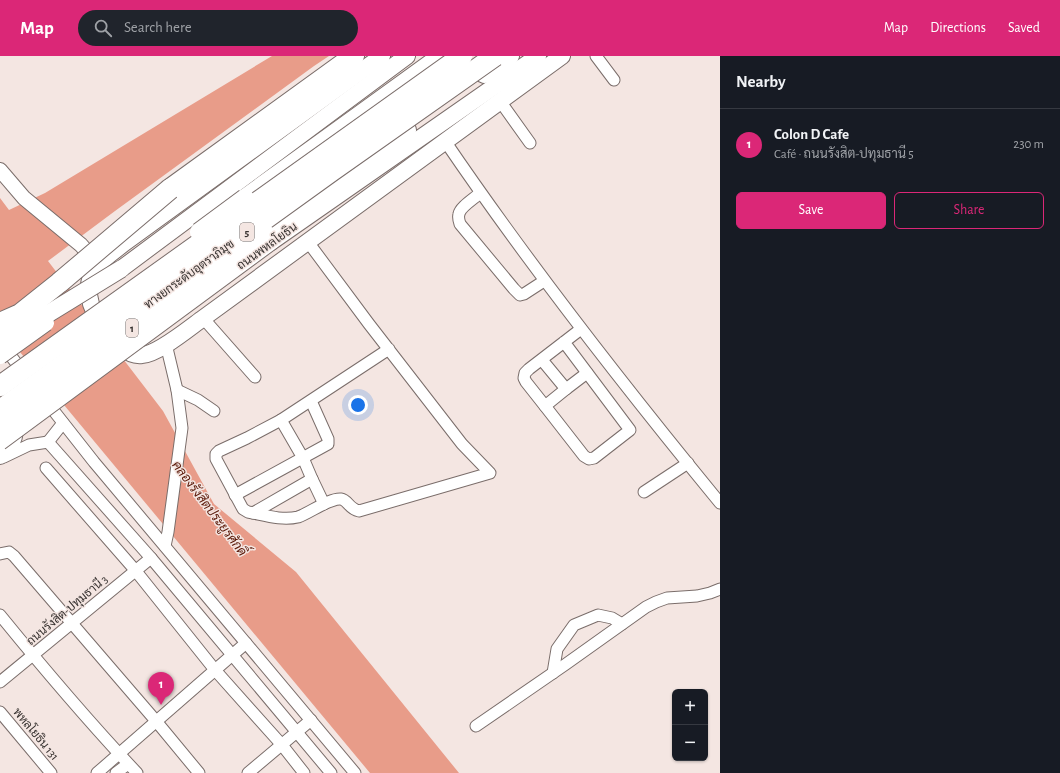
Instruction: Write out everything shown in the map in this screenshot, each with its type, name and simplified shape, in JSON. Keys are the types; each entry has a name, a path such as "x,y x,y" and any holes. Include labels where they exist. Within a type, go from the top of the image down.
{"highway":[{"path":"0,323 20,314 170,190 354,56"},
{"path":"0,379 245,198 441,56"},
{"name":"ทางยกระดับอุตราภิมุข","path":"0,386 462,56"},
{"name":"ทางยกระดับอุตราภิมุข","path":"0,410 332,171 495,56"},
{"name":"ถนนพหลโยธิน","path":"0,424 65,376 268,237 510,56"}],"main road":[{"path":"382,56 123,244 99,265 92,274 89,284 90,300 94,312 123,349 135,355 141,356 150,354 159,349 562,56"},
{"path":"0,356 121,269 407,56"},
{"name":"ถนนพหลโยธิน","path":"0,442 268,237 538,56"},
{"path":"0,341 20,331 121,269"},
{"path":"0,390 11,408 15,429 13,439 8,450 0,458"}],"street":[{"path":"596,56 614,80"},
{"path":"500,101 530,143"},
{"path":"445,141 480,193 544,281 720,503"},
{"path":"0,170 24,198 81,245 99,265"},
{"path":"480,193 461,210 458,217 460,224 520,295 544,281"},
{"path":"308,242 369,324 389,349 462,444 490,473 359,511 354,510 346,501 342,499 324,504 300,516 290,518 281,518 253,513 243,509 216,459 216,454 219,451 281,420 389,349"},
{"path":"203,318 255,377"},
{"path":"564,342 630,430 594,458 589,459 584,456 524,378 525,373 564,342 581,329"},
{"path":"0,341 94,462 354,773"},
{"path":"165,546 182,428 177,390 166,344"},
{"path":"542,360 566,389"},
{"path":"545,406 587,373"},
{"path":"177,390 198,400 214,411"},
{"path":"235,494 328,444 328,439 311,401"},
{"path":"281,420 303,458 324,504"},
{"path":"0,458 29,445 48,442 64,423"},
{"path":"48,442 151,558 331,773"},
{"path":"644,492 688,463"},
{"path":"46,468 135,570 215,670 282,745 304,773"},
{"path":"253,513 312,479"},
{"path":"5,553 14,556 199,773"},
{"name":"ถนนรังสิต-ปทุมธานี 3","path":"0,682 151,558"},
{"path":"476,726 646,607 667,598 710,594 720,589"},
{"path":"0,615 117,756 137,773"},
{"path":"553,673 557,649 574,625 598,615 612,618 622,624"},
{"path":"97,773 246,643"},
{"name":"พหลโยธิน 131","path":"0,712 51,773"},
{"path":"248,773 311,720"},
{"path":"117,756 123,771"}],"water":[{"name":"คลองรังสิตประยูรศักดิ์","path":"272,56 329,56 48,261 163,411 214,504 296,572 459,773 370,773 0,328 0,198 9,210 45,193"}],"place":[{"name":"Colon D Cafe","path":"161,705"}]}
